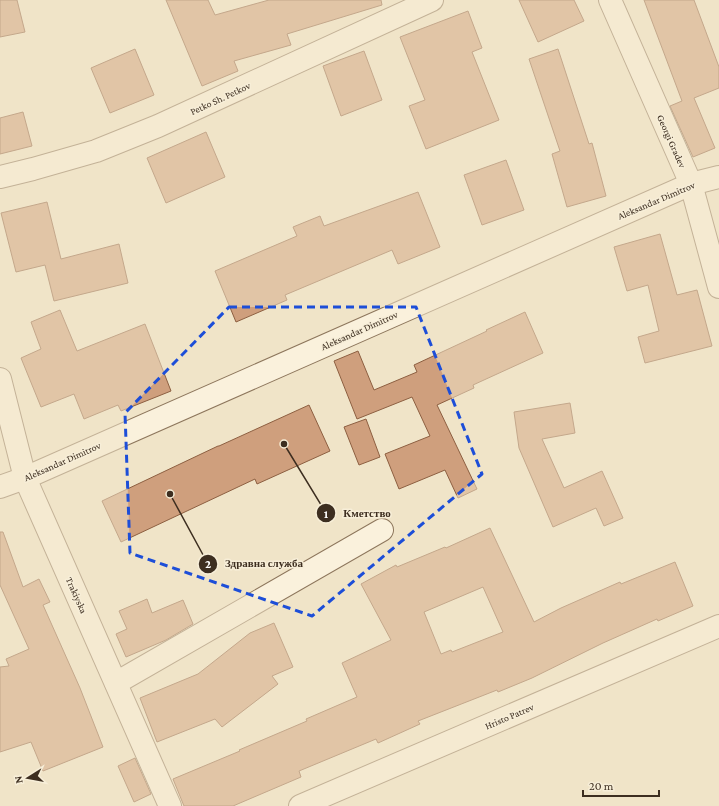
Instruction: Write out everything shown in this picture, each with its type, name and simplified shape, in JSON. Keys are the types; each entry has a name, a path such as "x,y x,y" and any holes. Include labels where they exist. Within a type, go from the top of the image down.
{"street":[{"name":"Petko Sh. Petkov","path":"0,177 96,151 158,126 432,0"},
{"name":"Georgi Gradev","path":"610,0 691,184 719,287"},
{"name":"Aleksandar Dimitrov","path":"0,487 25,478 691,184 719,177"},
{"name":"Trakiyska","path":"0,379 25,478 170,806"},
{"path":"116,683 382,530"},
{"name":"Hristo Patrev","path":"300,806 719,626"}],"highlighted area":[{"path":"229,307 416,307 482,474 312,616 130,553 125,413"}],"building":[{"path":"0,0 17,0 25,32 0,37"},
{"path":"166,0 208,0 215,15 269,0 381,0 382,5 287,34 291,45 234,61 238,71 202,86"},
{"path":"519,0 574,0 584,21 538,42"},
{"path":"644,0 694,0 719,67 719,88 694,98 715,148 693,157 670,106 682,101"},
{"path":"468,11 482,48 472,52 499,120 426,149 409,106 425,100 400,37"},
{"path":"135,49 154,95 110,113 91,68"},
{"path":"558,49 589,144 592,143 606,196 567,207 552,154 560,151 529,59"},
{"path":"364,51 382,100 341,116 323,66"},
{"path":"23,112 32,146 0,154 0,118"},
{"path":"206,132 225,177 166,203 147,158"},
{"path":"506,160 524,210 482,225 464,175"},
{"path":"418,192 440,247 398,264 392,250 285,295 287,300 236,322 215,271 297,236 293,227 320,216 324,226"},
{"path":"47,202 61,259 119,244 128,283 54,301 45,265 16,272 1,213"},
{"path":"660,234 677,295 697,290 712,346 645,363 638,337 659,331 648,285 627,291 614,247"},
{"path":"60,310 77,351 145,324 171,391 121,411 118,405 84,419 74,394 41,407 21,358 41,349 31,322"},
{"path":"525,312 543,353 473,385 474,388 437,405 477,489 458,498 445,470 399,489 385,454 430,436 412,397 357,419 334,361 358,351 374,390 417,372 414,365"},
{"path":"570,403 575,433 542,439 564,488 602,471 623,518 604,526 596,508 553,527 519,448 514,412"},
{"path":"309,405 330,451 257,484 255,479 121,542 102,501"},
{"path":"366,419 380,457 359,465 344,427"},
{"path":"490,528 534,622 561,608 620,582 621,584 675,562 693,606 658,621 657,619 603,643 532,678 418,721 420,724 378,743 376,739 299,771 301,777 233,806 184,806 173,779 240,751 239,750 307,721 306,719 357,697 342,663 391,640 361,584 396,565 397,567 445,547 446,548","holes":["483,587 503,632 452,652 451,650 441,654 424,612"]},
{"path":"0,532 3,532 23,587 39,579 50,602 43,605 80,688 103,747 43,771 31,742 0,752 0,667 9,666 6,659 29,649 0,585"},
{"path":"147,599 152,613 183,600 193,624 166,640 126,657 116,634 127,629 119,611"},
{"path":"274,623 293,667 272,676 278,684 222,727 215,719 157,742 140,698 198,674 250,633"},
{"path":"135,758 151,794 134,802 118,766"}],"place":[{"name":"Кметство","path":"284,444"},
{"name":"Здравна служба","path":"170,494"}]}
